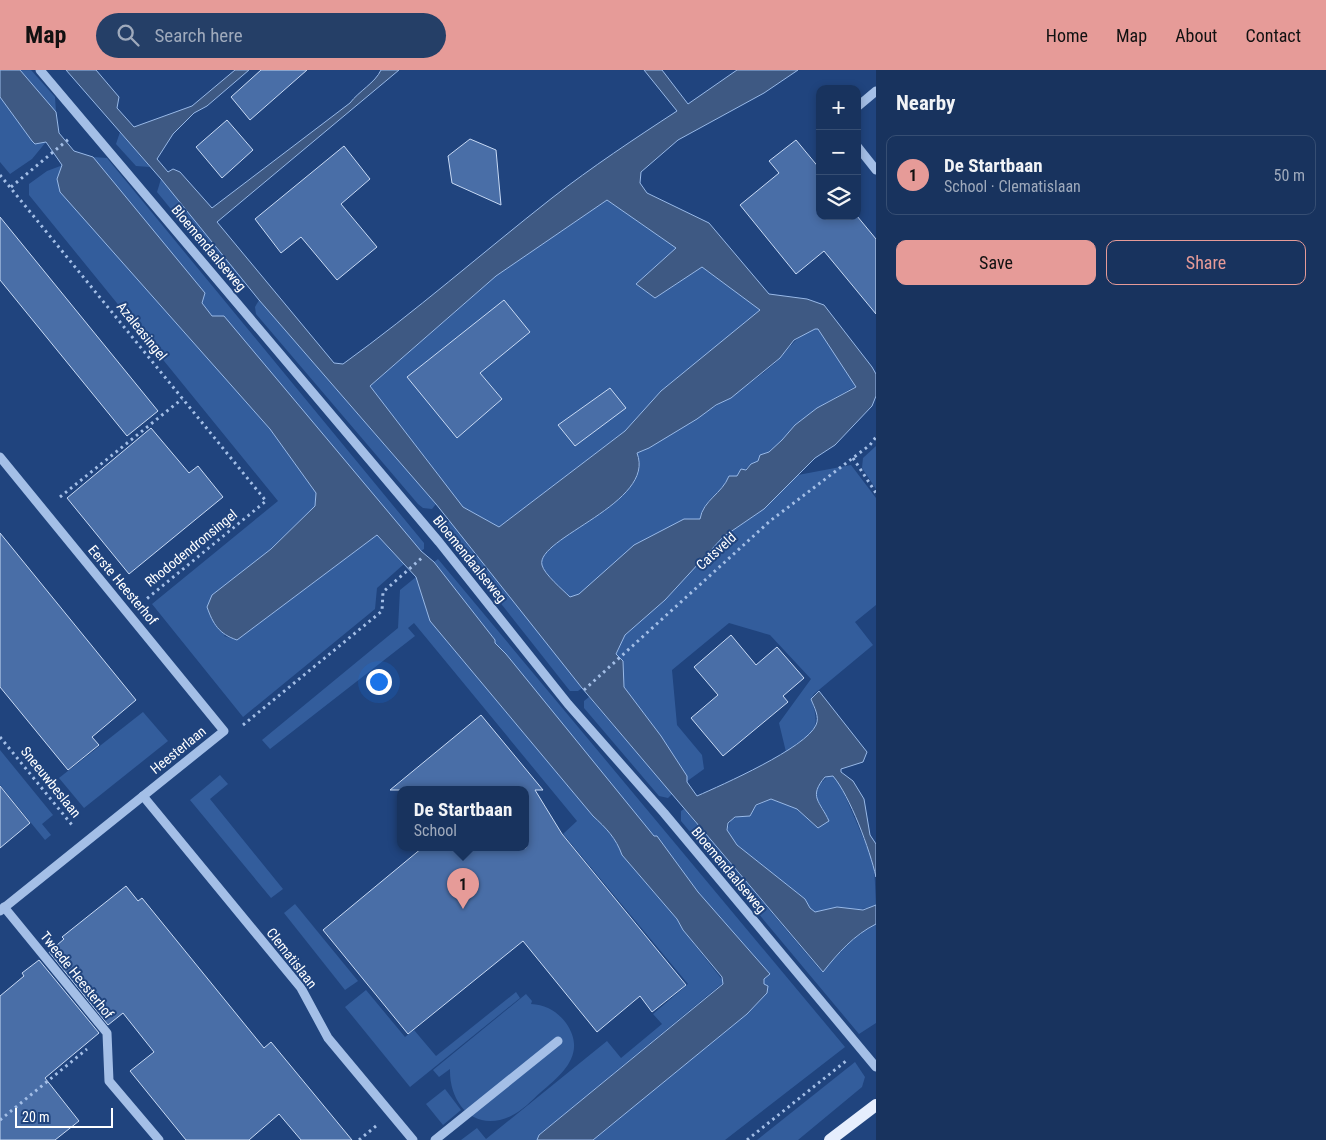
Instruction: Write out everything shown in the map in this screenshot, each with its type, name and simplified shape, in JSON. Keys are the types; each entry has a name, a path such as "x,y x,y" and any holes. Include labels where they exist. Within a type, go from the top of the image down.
{"main road":[{"path":"830,1140 876,1104"}],"street":[{"name":"Bloemendaalseweg","path":"40,70 439,542 568,704 664,813 876,1067"},
{"path":"861,104 876,92"},
{"path":"861,151 876,170"},
{"name":"Eerste Heesterhof","path":"0,458 130,613 224,730"},
{"name":"Heesterlaan","path":"2,909 224,730"},
{"name":"Clematislaan","path":"143,796 301,988 328,1038 414,1140"},
{"name":"Tweede Heesterhof","path":"2,909 107,1033 109,1081 159,1140"},
{"path":"435,1140 558,1041"}],"path":[{"path":"11,187 67,140"},
{"name":"Azaleasingel","path":"0,176 11,187 266,501"},
{"path":"44,510 182,399"},
{"name":"Catsveld","path":"580,693 770,521 870,445 876,437"},
{"path":"853,458 876,493"},
{"name":"Rhododendronsingel","path":"130,613 266,501"},
{"name":"Heesterlaan","path":"224,730 240,728 382,611 383,592 427,553"},
{"name":"Sneeuwbeslaan","path":"0,737 86,841"},
{"path":"0,1120 107,1033"},
{"path":"747,1140 861,1049"}],"shaded area":[{"path":"0,70 20,70 56,112 59,133 74,151 93,157 205,293 202,303 212,316 224,316 421,551 434,562 495,640 495,643 654,836 657,836 698,892 770,974 764,979 764,984 768,986 767,993 747,1014 593,1140 537,1140 539,1135 723,984 722,977 683,930 677,919 622,855 617,843 610,834 430,621 416,577 377,535 237,640 226,635 218,628 207,607 212,595 271,549 315,506 316,493 270,429 60,192 57,179 62,165 46,142 35,144 32,141 0,97"},
{"path":"20,70 31,70 55,97 56,112"},
{"path":"66,70 96,70 119,97 117,108 134,127 192,106 235,70 249,70 207,106 194,113 173,134 157,159 168,172 173,169 180,172 212,208 350,103 375,79 381,70 399,70 217,222 334,363 343,364 567,187 613,153 677,111 644,70 662,70 688,104 737,70 798,70 764,93 678,140 641,172 640,183 647,193 709,223 769,294 807,299 824,305 876,374 876,396 872,406 835,445 815,458 764,509 723,537 665,600 625,635 616,654 623,661 624,687 661,736 687,776 687,782 697,796 781,755 809,734 817,722 816,712 811,699 819,691 867,752 863,762 841,769 841,772 853,781 864,799 870,835 876,844 876,877 859,824 846,796 833,776 825,777 817,790 817,799 829,821 818,828 797,809 771,799 756,805 750,816 735,817 728,823 727,830 737,845 805,899 810,908 815,912 837,907 863,910 876,905 876,924 861,933 847,945 823,972 582,688 436,504 259,300 161,179","holes":["607,200 676,248 636,284 655,298 702,267 760,310 661,391 625,431 499,527 463,507 370,386 496,276","818,329 856,387 817,408 795,425 769,452 760,455 758,461 751,464 746,470 741,469 737,476 729,476 722,488 705,507 700,519 684,519 634,545 579,594 570,597 554,582 543,569 542,565 545,554 557,543 614,503 630,488 638,471 637,453 649,448 697,419 716,405 731,398 780,358 794,340"]},
{"path":"0,97 35,144 46,142 32,159 10,174 0,162"},
{"path":"120,132 150,167 136,166 116,144"},
{"path":"93,157 107,158 424,543 424,549 421,551 212,316 202,303 204,293"},
{"path":"63,165 60,171 270,429 316,493 315,506 271,549 224,636 237,640 377,535 404,564 377,588 375,609 243,717 152,604 278,501 29,195 29,184 47,171"},
{"path":"161,179 246,283 235,285 229,280 157,192"},
{"path":"607,200 676,248 636,284 655,298 702,267 761,310 661,391 625,431 499,527 463,507 370,386 496,276"},
{"path":"259,300 436,504 432,509 423,508 418,504 256,314 255,307"},
{"path":"818,329 856,386 817,408 795,425 769,452 760,455 758,461 751,464 737,476 729,477 722,488 704,507 700,519 574,597 570,597 554,582 542,565 545,554 557,543 615,502 630,487 639,470 637,453 742,389 775,363 797,339 808,331"},
{"path":"876,446 876,489 862,468 863,458"},
{"path":"851,465 876,498 876,605 855,622 873,645 814,694 811,699 816,719 815,725 808,735 786,752 779,723 811,679 770,635 729,623 672,670 677,725 702,755 704,769 686,782 687,776 661,736 624,687 622,664 616,654 625,635 665,600 723,537 764,509 798,475"},
{"path":"449,519 582,688 578,691 570,691 443,530 444,524"},
{"path":"438,559 845,1047 725,1140 593,1140 747,1014 767,993 764,984 764,967 698,892 657,836 654,836 495,643 495,640 434,562"},
{"path":"416,577 430,621 610,834 617,843 622,855 677,919 683,930 724,982 539,1135 537,1140 461,1140 477,1128 486,1139 607,1041 621,1058 662,1024 653,1014 688,984 563,834 577,821 414,623 408,628 415,636 270,749 262,740 398,628 400,590"},
{"path":"589,697 672,794 668,798 659,796 584,708 584,701"},
{"path":"143,712 168,741 84,808 59,778"},
{"path":"0,750 53,815 42,824 51,835 45,840 0,785"},
{"path":"220,775 228,784 210,799 283,889 271,898 190,800"},
{"path":"828,776 833,776 840,784 874,863 876,905 869,908 831,909 815,912 810,908 805,899 737,845 727,830 731,820 741,815 750,816 756,806 771,799 797,809 818,828 824,810 816,799 816,788"},
{"path":"684,809 822,972 853,940 876,924 876,1023 859,1034 681,821 681,811"},
{"path":"295,904 358,981 345,990 284,913"},
{"path":"366,990 405,1037 414,1030 436,1056 516,992 520,998 410,1087 345,1007"},
{"path":"526,994 532,1001 531,1004 551,1009 566,1023 572,1034 574,1044 570,1062 557,1078 515,1114 498,1120 486,1121 476,1118 459,1104 454,1094 450,1069 439,1077 433,1070"},
{"path":"855,1062 865,1077 862,1087 798,1140 757,1140"},
{"path":"445,1089 461,1110 443,1125 426,1104"}],"building":[{"path":"261,70 307,70 250,120 231,97"},
{"path":"227,120 253,150 222,178 196,147"},
{"path":"470,139 496,150 501,205 452,183 448,156"},
{"path":"796,140 816,164 816,220 860,220 876,239 876,314 824,251 796,274 740,205 779,173 769,161"},
{"path":"344,146 370,179 341,204 377,247 337,280 301,237 281,253 255,219"},
{"path":"0,217 158,411 127,436 0,280"},
{"path":"504,300 530,332 480,373 502,399 457,438 407,377"},
{"path":"610,388 626,408 575,446 558,425"},
{"path":"151,428 189,473 198,466 223,497 129,574 67,498"},
{"path":"0,533 136,700 92,737 99,745 68,770 0,687"},
{"path":"731,635 756,665 777,647 804,678 783,696 788,702 723,756 691,718 718,695 694,667"},
{"path":"481,715 543,790 535,790 562,834 686,985 652,1012 640,996 597,1032 523,941 408,1034 323,930 418,851 529,851 529,786 397,786 397,790 390,790"},
{"path":"0,786 30,823 0,848"},
{"path":"126,886 138,901 142,898 264,1048 271,1042 352,1140 301,1140 279,1114 249,1140 186,1140 130,1071 154,1052 123,1013 108,1025 49,952 64,939 62,937"},
{"path":"39,960 99,1033 45,1078 79,1121 55,1140 0,1140 0,996 24,976 22,973"}],"place":[{"name":"De Startbaan","path":"463,909"}]}
